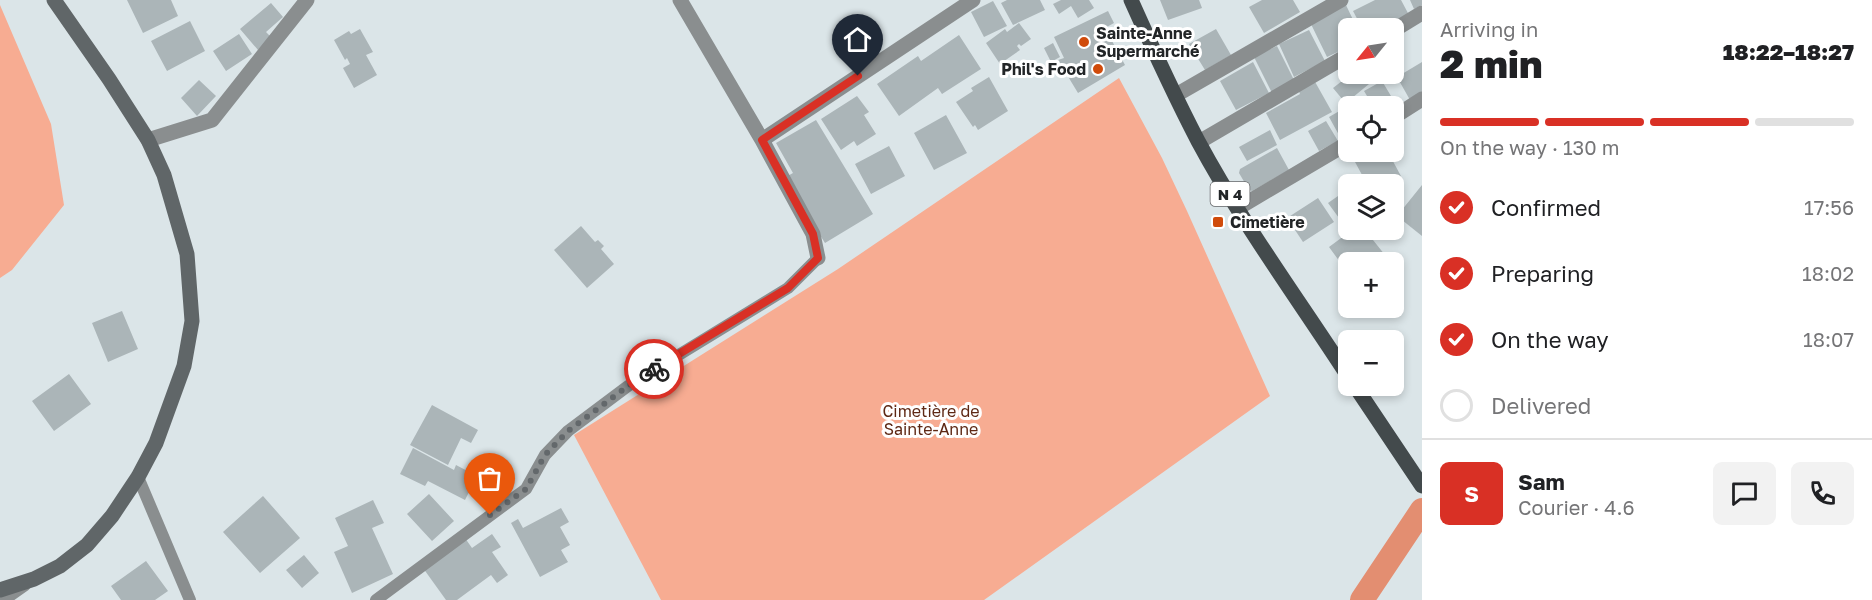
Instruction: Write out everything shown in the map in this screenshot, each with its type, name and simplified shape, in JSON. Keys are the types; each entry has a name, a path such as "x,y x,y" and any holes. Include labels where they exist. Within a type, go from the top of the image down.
{"main road":[{"path":"0,590 33,579 60,566 87,545 112,516 138,477 156,443 184,366 192,321 187,254 164,175 147,140 109,79 54,0"},
{"name":"N 4","path":"1131,0 1199,142 1238,208 1338,361"},
{"path":"1361,396 1421,483"}],"street":[{"path":"147,140 212,120 307,0"},
{"path":"680,0 762,140 813,234 818,258"},
{"path":"762,140 973,0"},
{"path":"1176,95 1341,0"},
{"path":"1404,24 1422,13"},
{"path":"1199,142 1338,62"},
{"path":"1404,111 1422,99"},
{"path":"1238,208 1338,149"}],"lane":[{"path":"376,600 526,489 545,455 568,431 628,386 788,288 818,258"},
{"path":"138,477 190,600"},
{"path":"4,600 33,579"}],"green space":[{"path":"0,5 51,124 64,205 12,270 0,278"},
{"name":"Cimetière de Sainte-Anne","path":"1119,78 1162,158 1270,396 984,600 661,600 574,435 838,269"}],"building":[{"path":"127,0 171,0 178,16 143,33"},
{"path":"1007,0 1040,0 1045,10 1013,25 1001,3"},
{"path":"1061,0 1089,0 1094,8 1078,18 1071,6 1059,14 1053,4"},
{"path":"1160,0 1199,0 1202,8 1168,20"},
{"path":"1262,0 1293,0 1300,12 1264,33 1249,7"},
{"path":"1375,0 1401,0 1409,15 1403,18 1357,18 1353,11"},
{"path":"1410,0 1422,0 1422,5 1414,9"},
{"path":"993,1 1007,26 984,37 971,12"},
{"path":"271,3 283,17 266,32 272,38 258,50 240,29"},
{"path":"1345,3 1352,18 1338,18 1338,52 1327,57 1310,22"},
{"name":"Sainte-Anne Supermarché","path":"1108,11 1114,23 1105,28 1125,65 1078,93 1058,60 1064,58 1054,37"},
{"path":"190,21 205,51 167,71 151,41"},
{"path":"1019,23 1031,39 1021,46 1019,44 1017,46 1020,50 1000,64 986,43 1005,29 1007,32"},
{"path":"360,29 373,52 366,55 377,75 354,88 343,68 350,64 347,58 345,60 334,40 349,31 351,34"},
{"path":"1216,29 1231,55 1205,70 1189,44"},
{"path":"1309,30 1325,61 1294,77 1279,44"},
{"path":"239,34 252,54 226,71 213,51"},
{"path":"959,35 981,69 942,94 938,88 899,116 877,84 918,56 921,61"},
{"path":"1053,43 1060,57 1051,62 1044,48"},
{"path":"1277,46 1294,80 1272,93 1254,57"},
{"path":"1253,62 1269,93 1236,110 1220,81"},
{"path":"1422,62 1422,93 1410,100 1401,84 1404,84 1404,73"},
{"path":"989,77 1008,111 978,130 975,125 973,127 956,102 973,91 971,88"},
{"path":"199,80 216,96 197,116 181,98"},
{"path":"1314,80 1332,112 1280,140 1266,113 1300,94 1298,89"},
{"path":"1338,84 1369,84 1354,96 1340,96 1333,88"},
{"path":"1377,84 1384,84 1391,96 1367,96 1364,91"},
{"path":"857,96 869,112 864,115 876,134 857,146 854,141 841,150 821,119"},
{"path":"1338,112 1338,133 1329,117"},
{"path":"946,115 967,153 934,170 914,133"},
{"path":"816,120 873,214 825,243 784,178 793,173 776,143"},
{"path":"1326,121 1338,141 1319,151 1308,131"},
{"path":"1270,130 1277,145 1247,161 1239,147"},
{"path":"889,146 905,176 871,194 855,164"},
{"path":"1277,148 1289,170 1252,191 1249,190 1239,173 1240,169"},
{"path":"1355,162 1393,162 1400,174 1362,174"},
{"path":"1422,185 1422,236 1404,222 1404,207"},
{"path":"1338,196 1338,217 1328,203"},
{"path":"1318,198 1334,222 1303,242 1287,218"},
{"path":"581,226 595,242 598,240 604,246 601,249 614,264 587,288 554,250"},
{"path":"1338,240 1373,240 1383,252 1338,252 1338,259 1329,247"},
{"path":"122,311 138,349 108,362 92,323"},
{"path":"69,374 91,404 54,431 32,401"},
{"path":"432,405 478,430 471,443 461,438 448,465 410,445"},
{"path":"413,448 454,470 456,465 477,476 465,500 428,481 425,486 400,474"},
{"path":"429,494 454,521 432,541 407,514"},
{"path":"263,496 300,538 260,573 223,532"},
{"path":"373,500 384,523 372,528 393,574 352,593 334,552 348,546 335,518"},
{"path":"561,508 569,522 560,527 570,545 561,550 568,562 540,577 511,523 518,519 523,528"},
{"path":"492,534 501,547 492,552 508,575 497,583 491,575 457,600 446,600 423,568 465,538 472,548"},
{"path":"304,555 319,573 302,588 286,570"},
{"path":"146,561 168,591 155,600 121,600 111,586"}],"waterway":[{"path":"1362,600 1422,510"}],"way so far":[{"path":"490,515 526,489 545,455 568,431 654,369"}],"place":[{"name":"Sainte-Anne Supermarché","path":"1084,42"},
{"name":"Phil's Food","path":"1098,69"},
{"name":"Cimetière","path":"1218,222"}],"route":[{"path":"654,369 788,288 818,258 813,234 762,140 858,76"}]}
